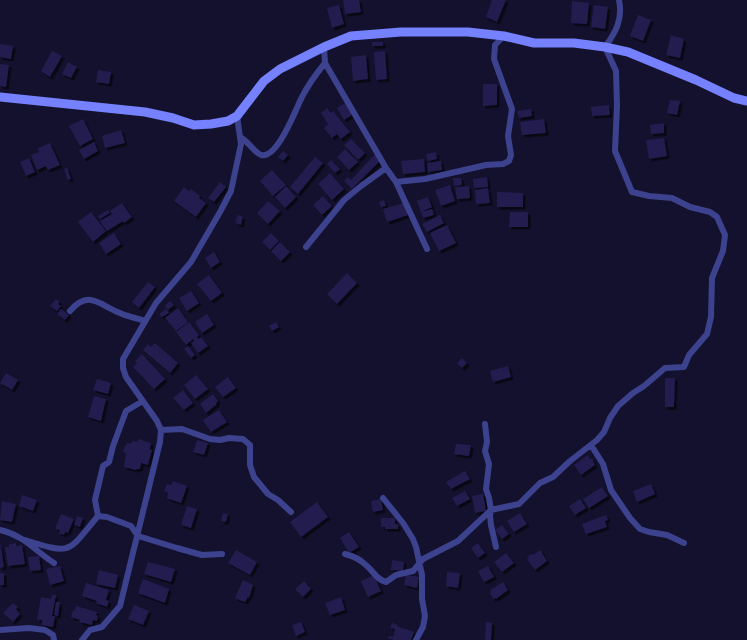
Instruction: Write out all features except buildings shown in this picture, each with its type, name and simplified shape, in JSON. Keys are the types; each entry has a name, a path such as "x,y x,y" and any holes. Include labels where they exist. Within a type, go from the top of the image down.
{"street":[{"path":"605,47 616,32 620,16 620,0"},
{"path":"0,97 145,112 174,118 194,125 211,124 228,121 237,116 264,81 280,69 324,47 351,36 401,32 468,32 504,36 534,43 574,43 628,52 650,60 734,98 747,101"},
{"path":"396,182 424,179 486,165 503,164 509,161 511,155 508,136 512,109 494,59 495,45 504,36"},
{"path":"324,47 325,63 386,168 396,182 427,249"},
{"path":"345,554 355,557 363,562 380,580 386,582 396,575 413,571 423,559 458,541 491,510 519,504 540,483 553,477 604,432 610,418 618,406 633,393 644,386 665,368 684,367 689,355 707,334 711,317 712,278 723,251 725,235 717,217 710,212 690,206 672,198 649,196 632,192 615,151 617,105 616,71 605,47"},
{"path":"240,137 247,140 259,154 268,154 280,141 314,76 325,63"},
{"path":"82,640 90,630 102,627 120,606 160,442 161,430 157,421 126,377 123,368 123,359 156,303 191,262 231,191 241,144 237,116"},
{"path":"306,247 344,200 360,186 386,168"},
{"path":"70,311 77,302 85,300 95,301 121,314 145,321"},
{"path":"24,540 57,550 69,548 76,543 98,516 95,500 103,466 109,462 113,446 126,411 143,400"},
{"path":"485,424 487,442 486,451 489,464 486,489 489,498 491,525 496,546"},
{"path":"161,430 182,429 210,439 243,439 250,445 250,465 256,481 268,494 278,500 291,512"},
{"path":"591,445 603,464 611,490 630,518 640,529 667,535 684,542"},
{"path":"383,498 403,523 413,539 422,575 422,599 425,616 423,627 416,640"},
{"path":"98,516 107,517 130,526 138,536 202,555 222,554"},
{"path":"0,530 12,533 24,540 54,563"},
{"path":"0,630 29,628 45,630 54,635 54,640"}]}
